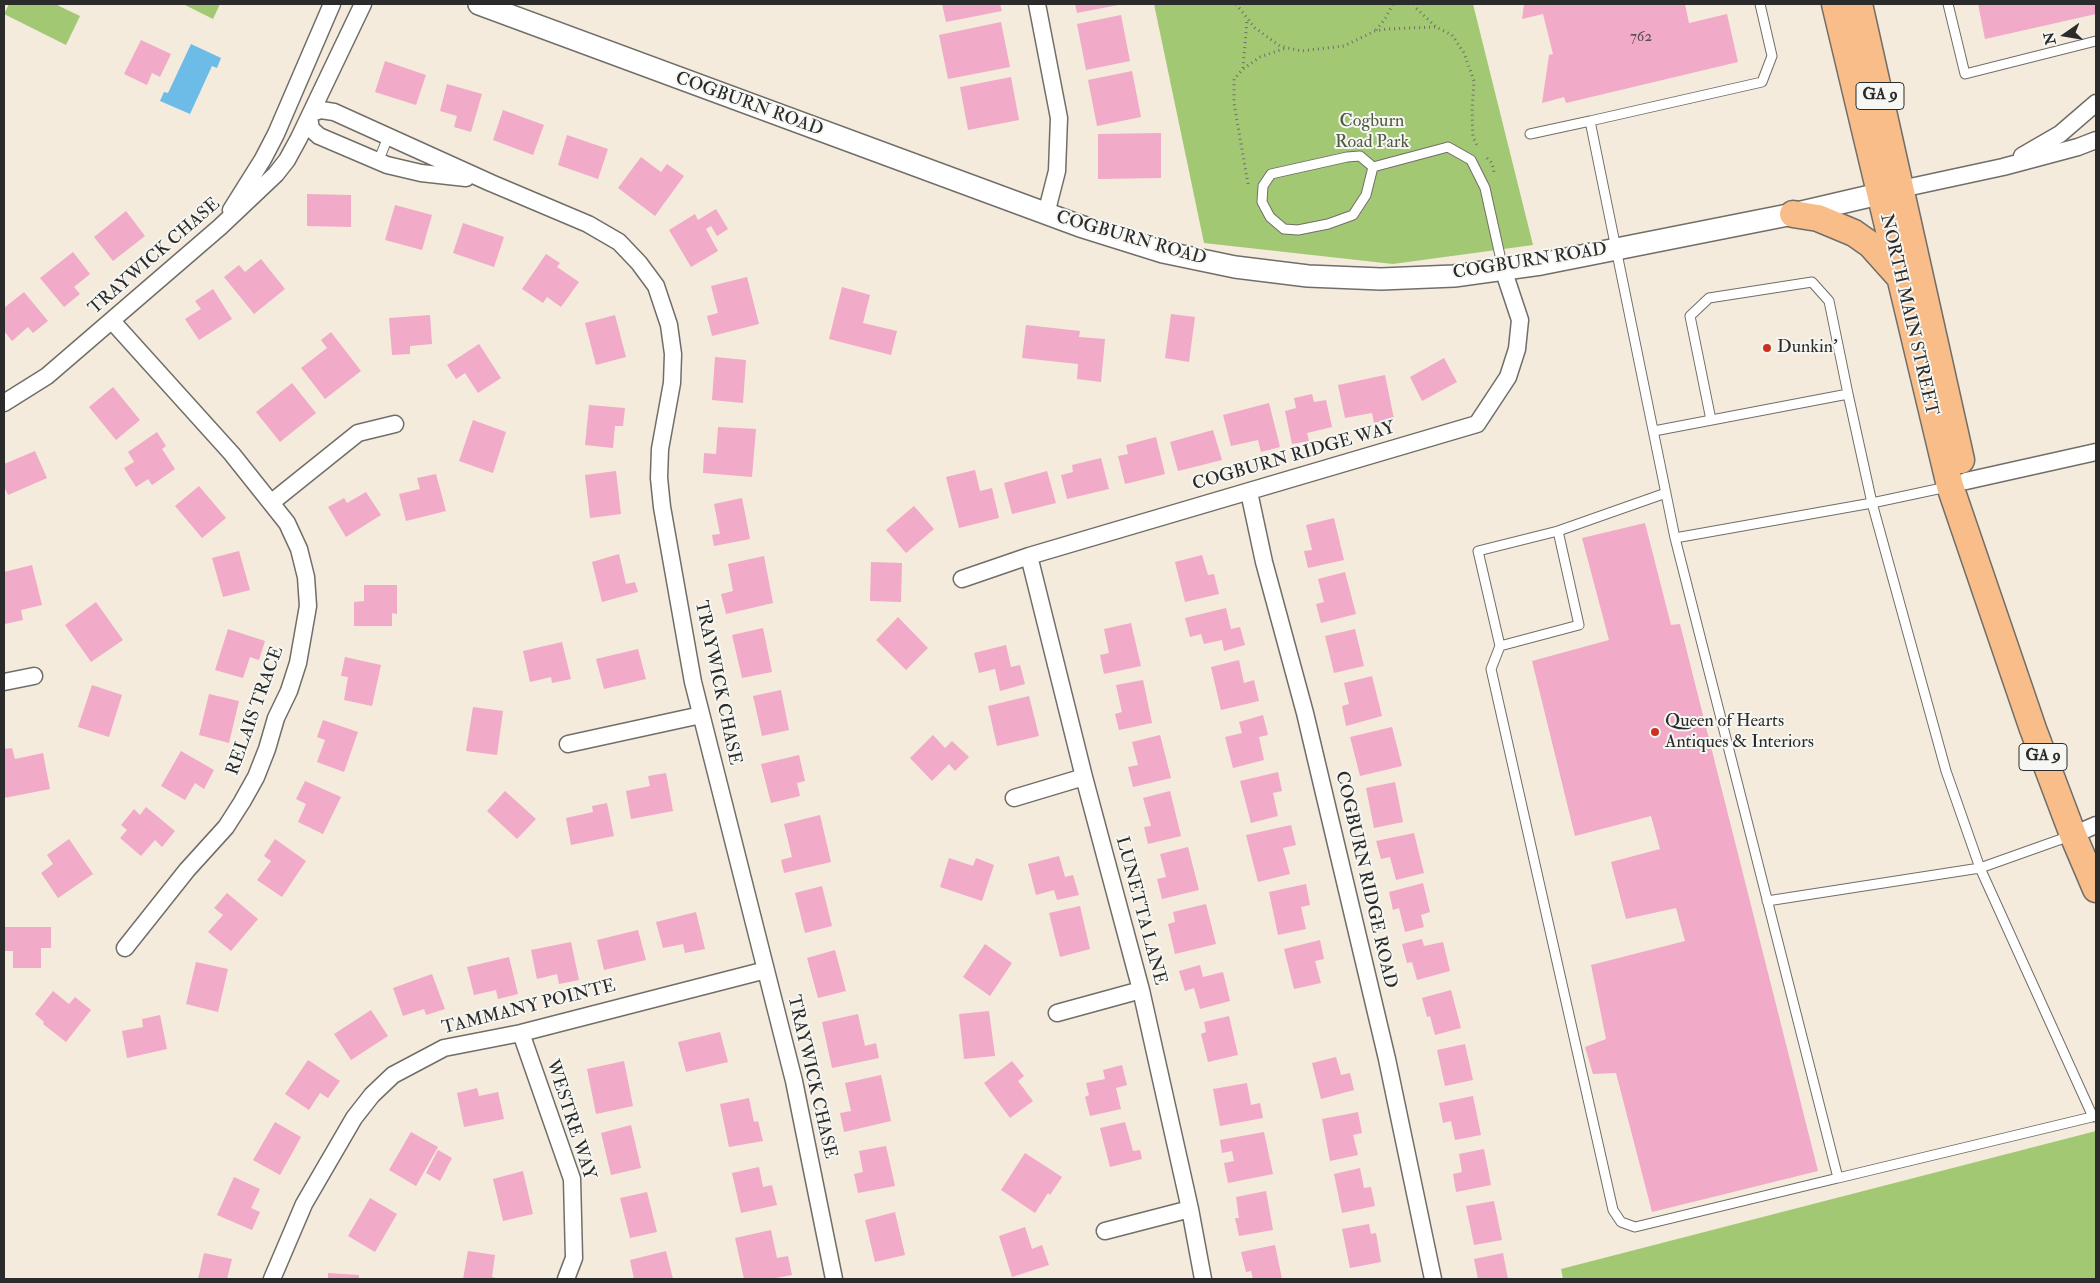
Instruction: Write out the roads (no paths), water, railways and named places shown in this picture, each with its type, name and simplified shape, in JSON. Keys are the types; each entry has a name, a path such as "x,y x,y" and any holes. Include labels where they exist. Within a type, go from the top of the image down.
{"main road":[{"name":"NORTH MAIN STREET","path":"1836,4 1891,191 1899,276 1995,622 2085,830 2096,889"},
{"name":"NORTH MAIN STREET","path":"1859,4 1891,191 1958,484"},
{"path":"1793,214 1818,218 1854,233 1871,245 1899,276"}],"street":[{"path":"217,230 263,159 332,4"},
{"name":"TRAYWICK CHASE","path":"4,403 47,376 217,230 276,174 287,160 363,4"},
{"name":"COGBURN ROAD","path":"479,4 1046,214 1163,252 1235,267 1308,276 1381,279 1454,276 1541,264 1793,214 1891,191"},
{"path":"1037,4 1059,118 1057,171 1046,214"},
{"path":"2003,167 2060,134 2096,103"},
{"path":"287,108 309,117"},
{"name":"TRAYWICK CHASE","path":"309,117 312,113 321,110 334,112 490,183 588,224 618,242 639,263 656,286 669,326 673,354 672,384 660,449 659,478 662,507 693,682 794,1082 834,1279"},
{"name":"TRAYWICK CHASE","path":"309,117 311,129 319,136 378,162 407,171 466,178 490,183"},
{"path":"1891,191 2003,167 2078,148 2096,140"},
{"name":"COGBURN RIDGE WAY","path":"962,579 1029,556 1477,424 1508,377 1516,349 1520,320 1503,269"},
{"name":"RELAIS TRACE","path":"112,321 272,502 300,549 306,577 308,606 298,663 292,682 276,718 259,768 242,802 226,826 187,870 125,948"},
{"path":"272,502 358,433 395,424"},
{"path":"1958,484 2096,452"},
{"name":"COGBURN RIDGE ROAD","path":"1249,492 1264,562 1305,713 1380,1030 1433,1279"},
{"name":"LUNETTA LANE","path":"1029,556 1084,777 1141,990 1190,1209 1203,1279"},
{"path":"4,682 34,676"},
{"path":"568,744 701,715"},
{"path":"1014,798 1084,777"},
{"name":"TAMMANY POINTE","path":"272,1279 304,1204 354,1118 372,1095 393,1074 444,1048 520,1032 766,970"},
{"path":"1057,1013 1141,990"},
{"name":"WESTRE WAY","path":"520,1032 572,1179 574,1258 566,1279"},
{"path":"1106,1231 1190,1209"}],"lane":[{"path":"1530,134 1762,82 1772,56 1760,4"},
{"path":"1948,4 1966,74 2096,42"},
{"path":"1590,122 1675,538 1838,1178"},
{"path":"378,162 388,137"},
{"path":"1373,167 1448,147 1471,160 1485,188 1503,269"},
{"path":"1360,156 1373,167 1366,194 1353,215 1328,224 1298,230 1284,229 1270,217 1262,202 1263,186 1271,174 1347,157 1360,156"},
{"path":"1666,493 1558,531 1478,551 1500,646 1491,669 1613,1210 1621,1222 1635,1227 2095,1117 1980,868 1946,771 1872,503 1830,301 1812,282 1709,298 1690,316 1711,420"},
{"path":"1654,431 1848,394"},
{"path":"1675,538 1872,503 1958,484"},
{"path":"1500,646 1579,625 1558,531"},
{"path":"1766,901 1980,868 2085,830"}],"water":[{"path":"191,44 221,58 217,68 212,66 190,114 160,101 164,92 168,93"}],"place":[{"name":"Dunkin'","path":"1767,348"},
{"name":"Queen of Hearts Antiques & Interiors","path":"1655,732"}],"park label":[{"name":"Cogburn Road Park","path":"1372,132"}]}
